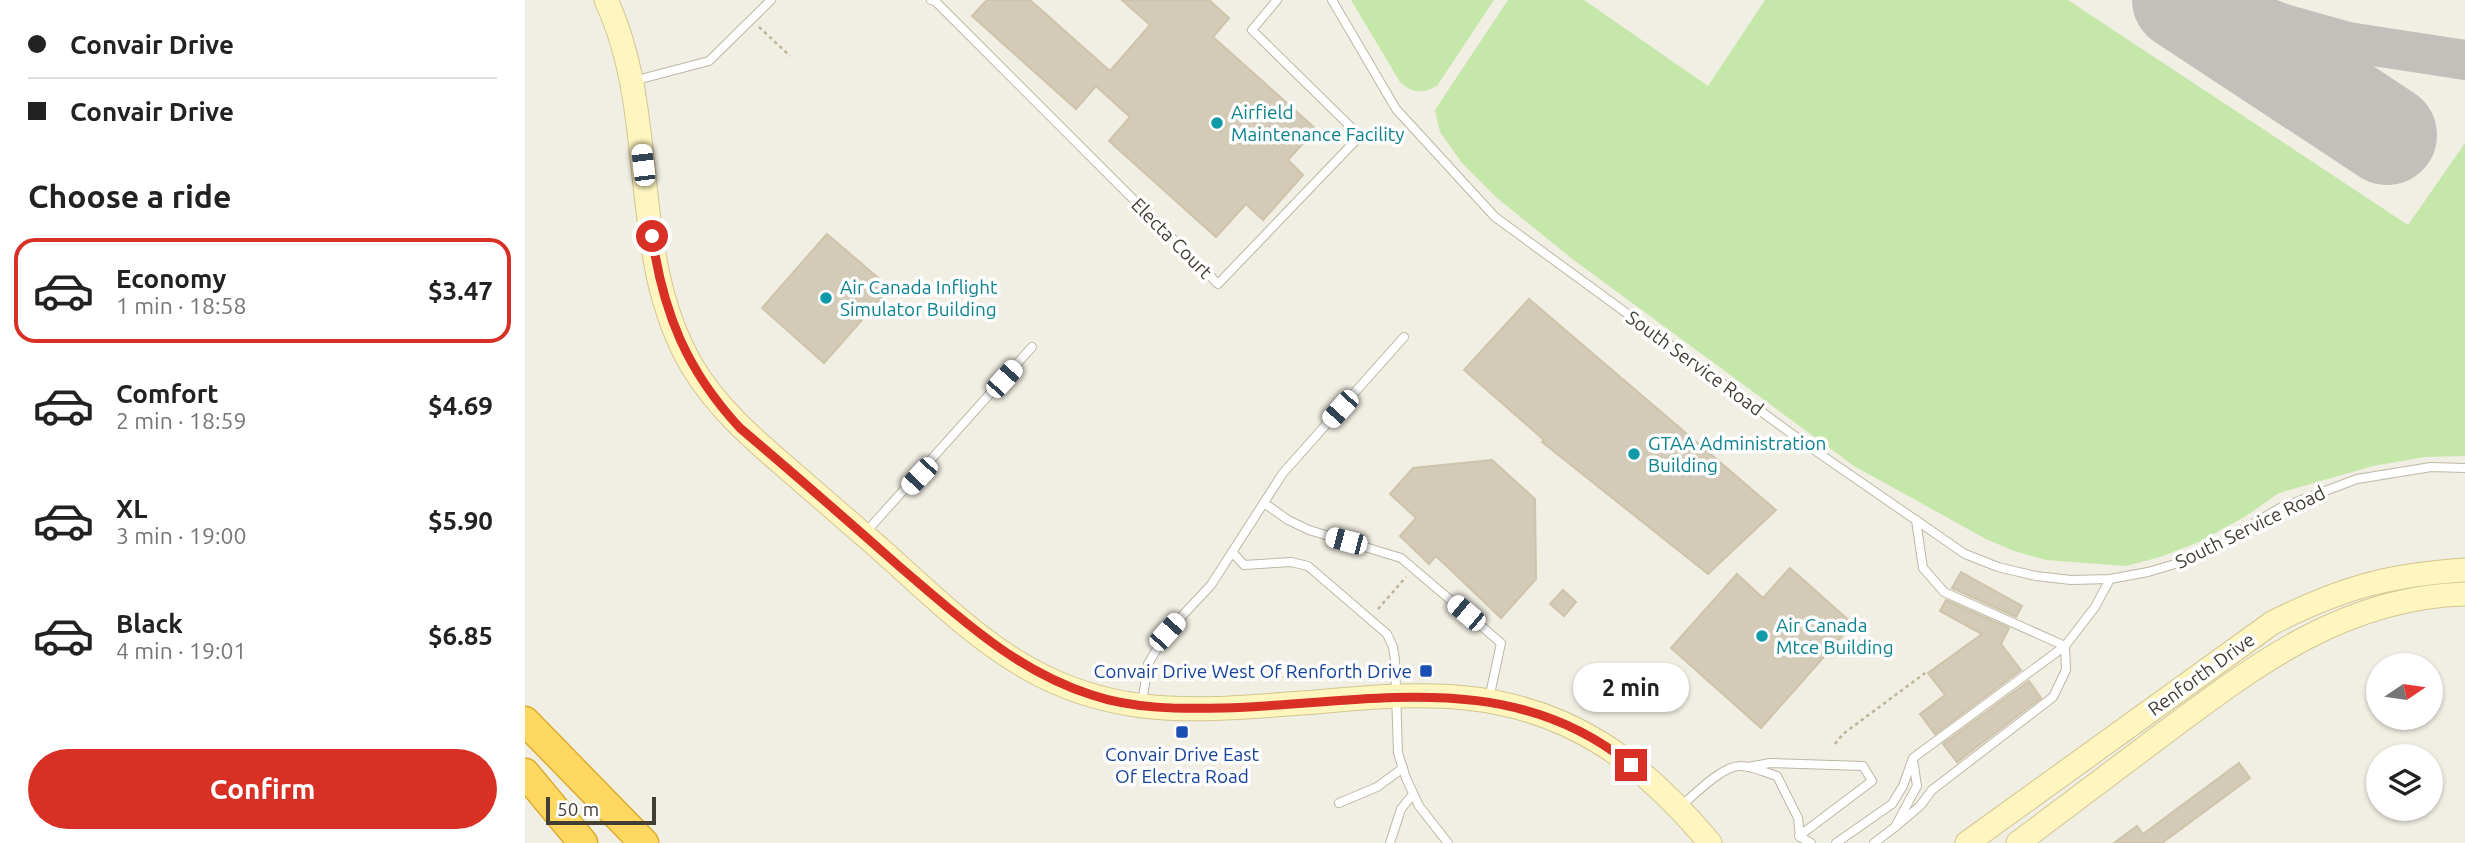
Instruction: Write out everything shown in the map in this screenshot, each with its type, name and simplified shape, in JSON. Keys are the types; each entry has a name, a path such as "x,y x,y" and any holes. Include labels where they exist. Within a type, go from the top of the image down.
{"highway":[{"path":"525,721 644,843"},
{"path":"525,773 583,843"}],"street":[{"path":"606,0 627,53 655,255 663,294 686,355 710,393 740,428 945,606 1013,659 1050,679 1094,696 1142,706 1197,709 1442,696 1489,702 1557,719 1585,732 1616,752 1661,790 1710,843"},
{"name":"Renforth Drive","path":"1967,843 2272,623 2319,599 2371,582 2414,574 2465,570"},
{"name":"Renforth Drive","path":"2018,843 2238,678 2289,645 2338,621 2382,607 2425,597 2465,594"}],"lane":[{"path":"632,81 709,61 771,0"},
{"name":"Electa Court","path":"934,0 1218,284 1360,136 1252,30 1277,0"},
{"name":"South Service Road","path":"1332,0 1396,110 1495,217 1807,444 1965,554 1998,567 2047,578 2110,579 2182,562 2207,551 2280,508 2357,479 2431,467 2465,468"},
{"path":"1142,706 1148,664 1167,632 1211,585 1283,473 1404,337"},
{"path":"864,535 1032,347"},
{"path":"1265,503 1288,520 1309,530 1401,558 1501,643 1489,702"},
{"path":"1916,520 1923,568 1944,592 2065,646"},
{"path":"1232,552 1244,565 1291,562 1308,566 1387,634 1393,647 1398,698 1398,753 1419,806 1448,843"},
{"path":"1836,843 1892,804 1903,786 1913,758 2065,646 2095,607 2110,579"},
{"path":"1874,843 1920,806 1932,790 2053,697 2066,670 2065,646"},
{"path":"1895,827 1917,786 1913,758"},
{"path":"1748,767 1770,763 1863,766 1872,781 1801,839"},
{"path":"1678,809 1709,781 1737,765 1748,767 1777,776 1798,818 1801,839"},
{"path":"1339,803 1377,787 1403,768"},
{"path":"1390,843 1401,809 1413,793"},
{"path":"1801,839 1811,843"}],"path":[{"path":"751,20 790,55"},
{"path":"1378,609 1413,568"},
{"path":"1835,744 1843,734 1925,673"}],"green space":[{"path":"1351,0 1494,0 1437,86 1422,91 1413,90 1400,82"},
{"path":"1508,0 1584,0 1708,86 1765,0 2068,0 2408,225 2465,143 2465,456 2425,457 2373,466 2279,493 2246,516 2199,542 2126,566 2046,560 1986,539 1854,466 1571,258 1496,197 1462,163 1440,132 1435,110"}],"building":[{"name":"Airfield Maintenance Facility","path":"987,0 1030,0 1110,71 1150,25 1122,0 1209,0 1229,18 1213,37 1316,129 1288,160 1303,175 1263,220 1246,204 1216,237 1109,141 1130,117 1096,86 1076,109 972,16"},
{"name":"Air Canada Inflight Simulator Building","path":"827,234 890,288 824,363 762,308"},
{"name":"GTAA Administration Building","path":"1529,299 1776,510 1708,574 1542,442 1544,440 1464,370"},
{"path":"1492,460 1535,499 1536,579 1501,618 1436,556 1429,564 1400,536 1416,518 1390,494 1413,468"},
{"name":"Air Canada Mtce Building","path":"1790,568 1853,624 1761,728 1671,648 1737,574 1763,598"},
{"path":"1961,572 2022,606 2016,617 1952,588"},
{"path":"1563,590 1576,602 1564,616 1550,604"},
{"path":"1946,600 2009,628 2001,644 2021,670 1935,734 1920,714 1945,695 1928,673 1982,634 1940,611"},
{"path":"2029,681 2041,698 1957,762 1943,744"},
{"path":"2239,763 2250,778 2162,843 2114,843 2137,826 2143,834"}],"taxiway":[{"path":"2219,0 2284,24 2348,42 2465,60"}],"runway":[{"path":"2182,0 2387,135"}],"place":[{"name":"Airfield Maintenance Facility","path":"1217,123"},
{"name":"Air Canada Inflight Simulator Building","path":"826,298"},
{"name":"GTAA Administration Building","path":"1634,454"},
{"name":"Air Canada Mtce Building","path":"1762,636"},
{"name":"Convair Drive West Of Renforth Drive","path":"1426,671"},
{"name":"Convair Drive East Of Electra Road","path":"1182,732"}],"route":[{"path":"652,236 663,294 677,337 691,364 725,412 945,606 1003,653 1031,670 1094,696 1142,706 1197,709 1442,696 1468,698 1557,719 1585,732 1631,765"}]}
